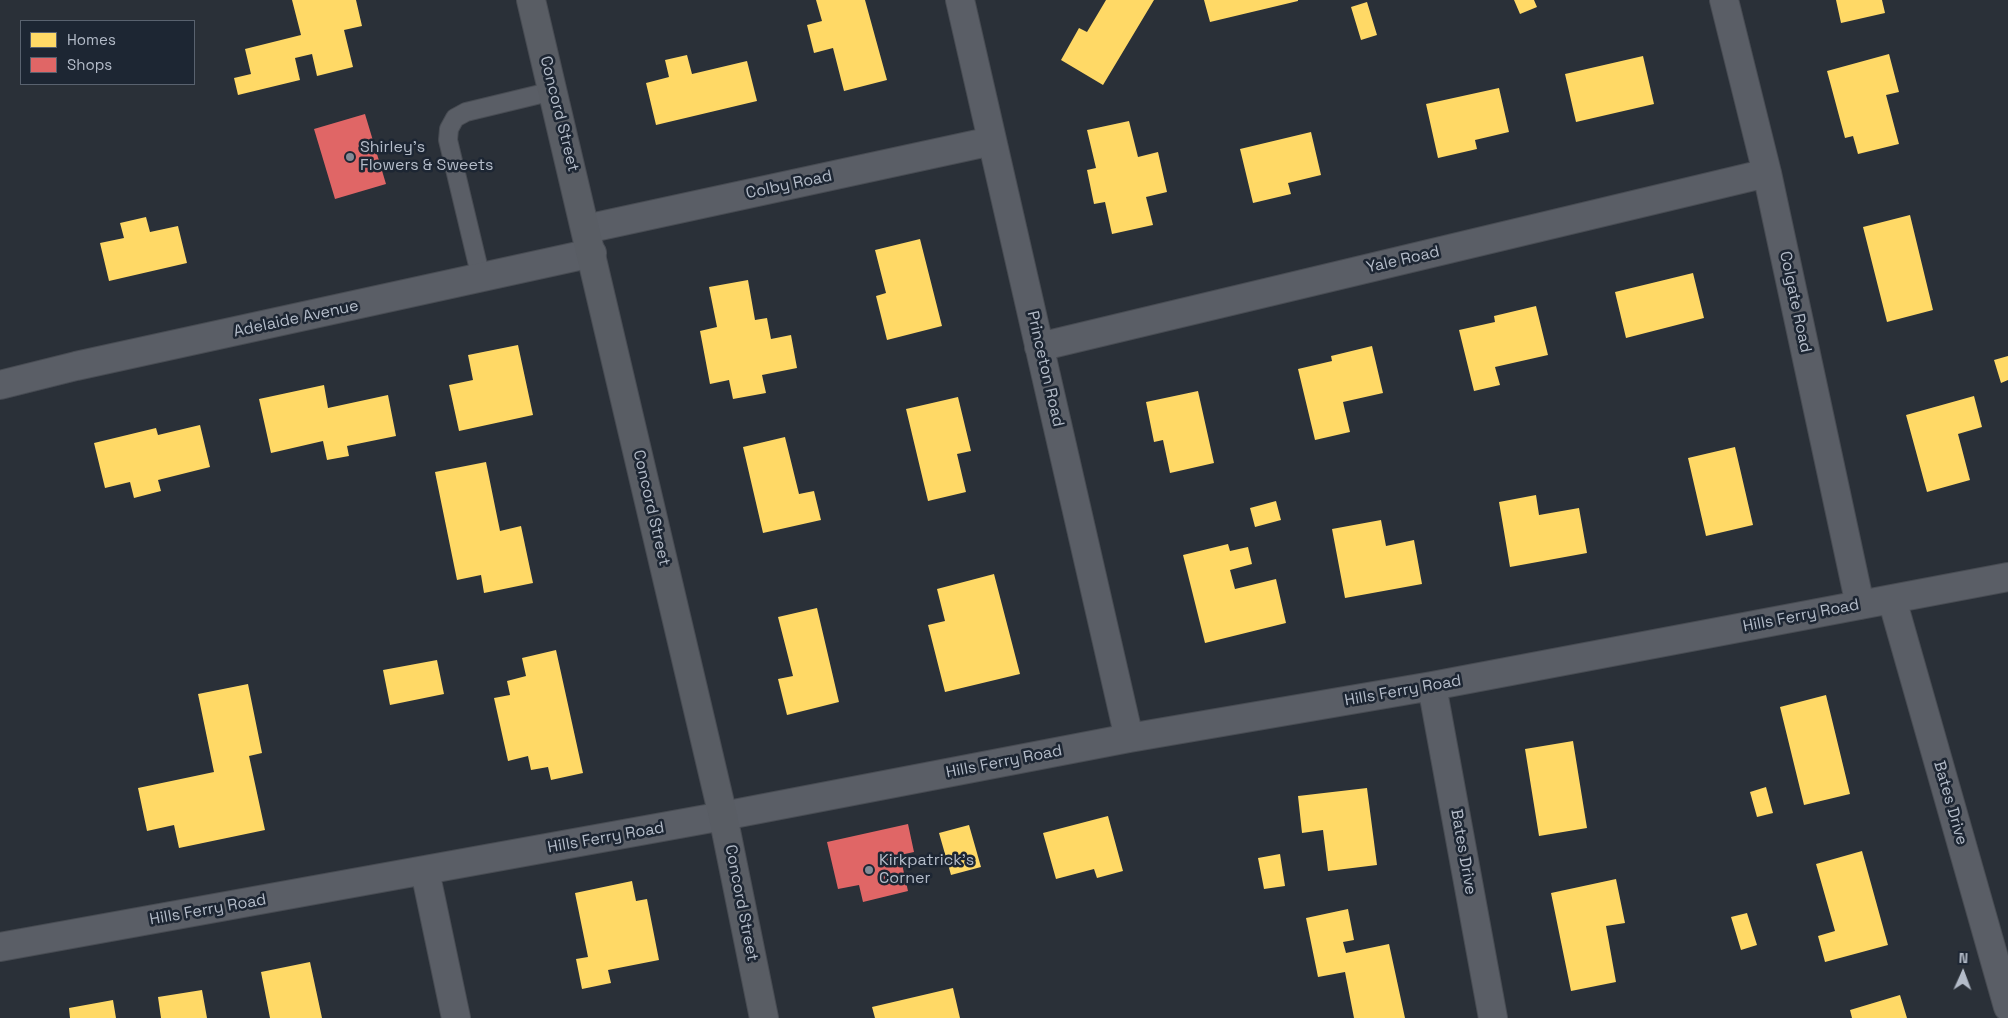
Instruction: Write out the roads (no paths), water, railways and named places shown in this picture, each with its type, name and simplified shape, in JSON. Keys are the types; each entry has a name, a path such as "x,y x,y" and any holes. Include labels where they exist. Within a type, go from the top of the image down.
{"main road":[{"name":"Concord Street","path":"531,0 723,816 764,1018"}],"street":[{"name":"Princeton Road","path":"960,0 1129,738"},
{"name":"Colgate Road","path":"1724,0 1767,173 1860,605"},
{"name":"Colby Road","path":"589,241 992,141"},
{"name":"Yale Road","path":"1040,347 1767,173"},
{"name":"Adelaide Avenue","path":"0,385 76,366 481,278 589,241"},
{"name":"Hills Ferry Road","path":"0,947 723,816 1129,738 1432,686 2008,577"},
{"name":"Bates Drive","path":"1892,599 2008,1008"},
{"name":"Bates Drive","path":"1432,686 1493,1018"},
{"path":"425,871 456,1018"}],"lane":[{"path":"481,278 448,140 449,129 455,118 466,112 553,91"}],"place":[{"name":"Shirley's Flowers & Sweets","path":"350,157"},
{"name":"Kirkpatrick's Corner","path":"869,870"}]}
